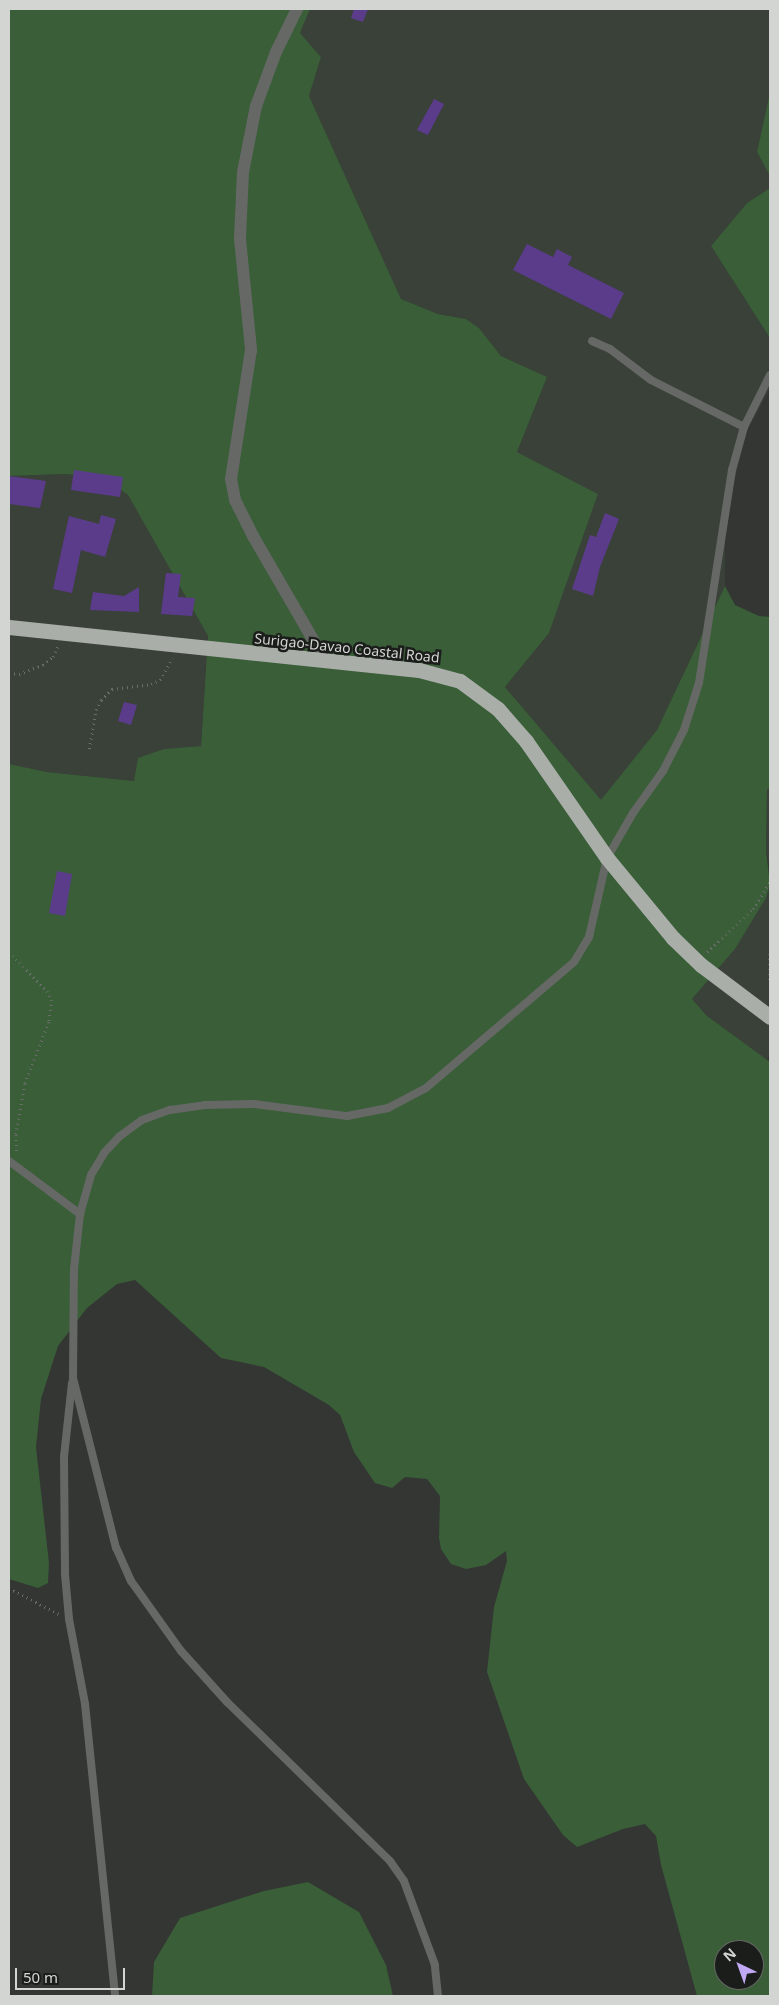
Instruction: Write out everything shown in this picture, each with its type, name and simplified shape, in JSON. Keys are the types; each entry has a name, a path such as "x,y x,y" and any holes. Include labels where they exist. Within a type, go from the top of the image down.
{"highway":[{"name":"Surigao-Davao Coastal Road","path":"9,627 174,646 427,671 442,674 475,690 526,741 607,858 645,908 695,960 770,1017"}],"street":[{"path":"297,9 276,52 256,106 244,172 240,239 251,350 231,479 236,500 253,536 326,662"}],"lane":[{"path":"592,340 610,349 651,380 744,428"},
{"path":"114,1996 85,1704 69,1620 65,1574 64,1457 73,1378 74,1269 80,1214 91,1175 104,1153 120,1136 142,1120 170,1110 205,1105 254,1104 347,1116 388,1108 426,1088 574,962 589,937 607,858 633,813 663,771 686,722 699,683 732,470 744,428 770,375"},
{"path":"9,1161 80,1214"},
{"path":"73,1378 116,1548 131,1581 181,1650 227,1702 390,1861 404,1881 431,1956 438,1996"}],"path":[{"path":"9,673 32,671 43,665 53,657 64,633"},
{"path":"89,749 96,710 101,700 112,690 151,684 160,680 171,665 174,646"},
{"path":"695,960 735,929 753,910 770,882"},
{"path":"9,952 47,991 52,1000 50,1016 30,1069 18,1118 15,1148 27,1174"},
{"path":"770,954 770,982"},
{"path":"9,1588 69,1620"}],"shaded area":[{"path":"310,9 770,9 770,92 757,152 770,176 770,188 747,203 711,246 770,338 770,388 747,430 734,483 725,538 725,586 657,730 601,801 505,687 549,633 598,494 517,452 547,377 501,356 479,328 466,319 438,314 401,299 309,96 321,57 300,33"},
{"path":"65,474 104,478 128,495 208,636 201,746 164,749 134,781 47,772 9,764 9,476"},
{"path":"770,788 770,869 766,850 767,790"},
{"path":"770,884 770,1054 767,1060 707,1016 692,999 735,949 766,898"}],"green space":[{"path":"9,9 310,9 300,33 321,57 309,96 401,299 438,314 466,319 479,328 501,356 547,377 517,452 598,494 549,633 505,687 601,800 657,730 725,586 735,605 759,616 770,617 770,788 767,790 766,850 770,884 766,898 735,949 692,999 707,1016 770,1062 770,1996 697,1996 661,1865 656,1836 645,1824 623,1829 577,1847 563,1835 524,1779 487,1672 494,1607 507,1561 506,1551 486,1565 466,1569 451,1564 441,1549 439,1538 440,1496 427,1479 405,1477 392,1488 375,1483 354,1452 340,1415 329,1405 264,1367 221,1358 135,1280 117,1284 87,1308 58,1346 41,1399 36,1447 49,1563 48,1583 38,1588 9,1579 9,764 47,772 134,781 138,758 164,749 201,746 208,636 128,495 104,478 65,474 9,476"},
{"path":"770,92 770,176 757,152"},
{"path":"770,188 770,338 711,246 747,203"},
{"path":"308,1882 359,1912 386,1965 393,1996 152,1996 154,1962 180,1918 264,1891"}],"building":[{"path":"354,9 368,9 363,22 351,18"},
{"path":"434,99 444,104 428,135 417,130"},
{"path":"527,244 553,257 557,249 572,257 568,265 624,293 611,319 513,270"},
{"path":"74,470 123,477 120,497 71,490"},
{"path":"9,476 46,481 40,508 9,504"},
{"path":"605,513 619,519 600,567 593,596 572,589 590,535 596,537"},
{"path":"101,515 116,519 105,557 81,550 72,593 53,589 69,516 99,524"},
{"path":"166,573 181,574 178,597 195,598 192,616 161,614"},
{"path":"139,587 139,612 90,610 93,592 124,596"},
{"path":"124,702 137,705 131,725 118,721"},
{"path":"57,871 72,874 65,916 49,913"}]}
